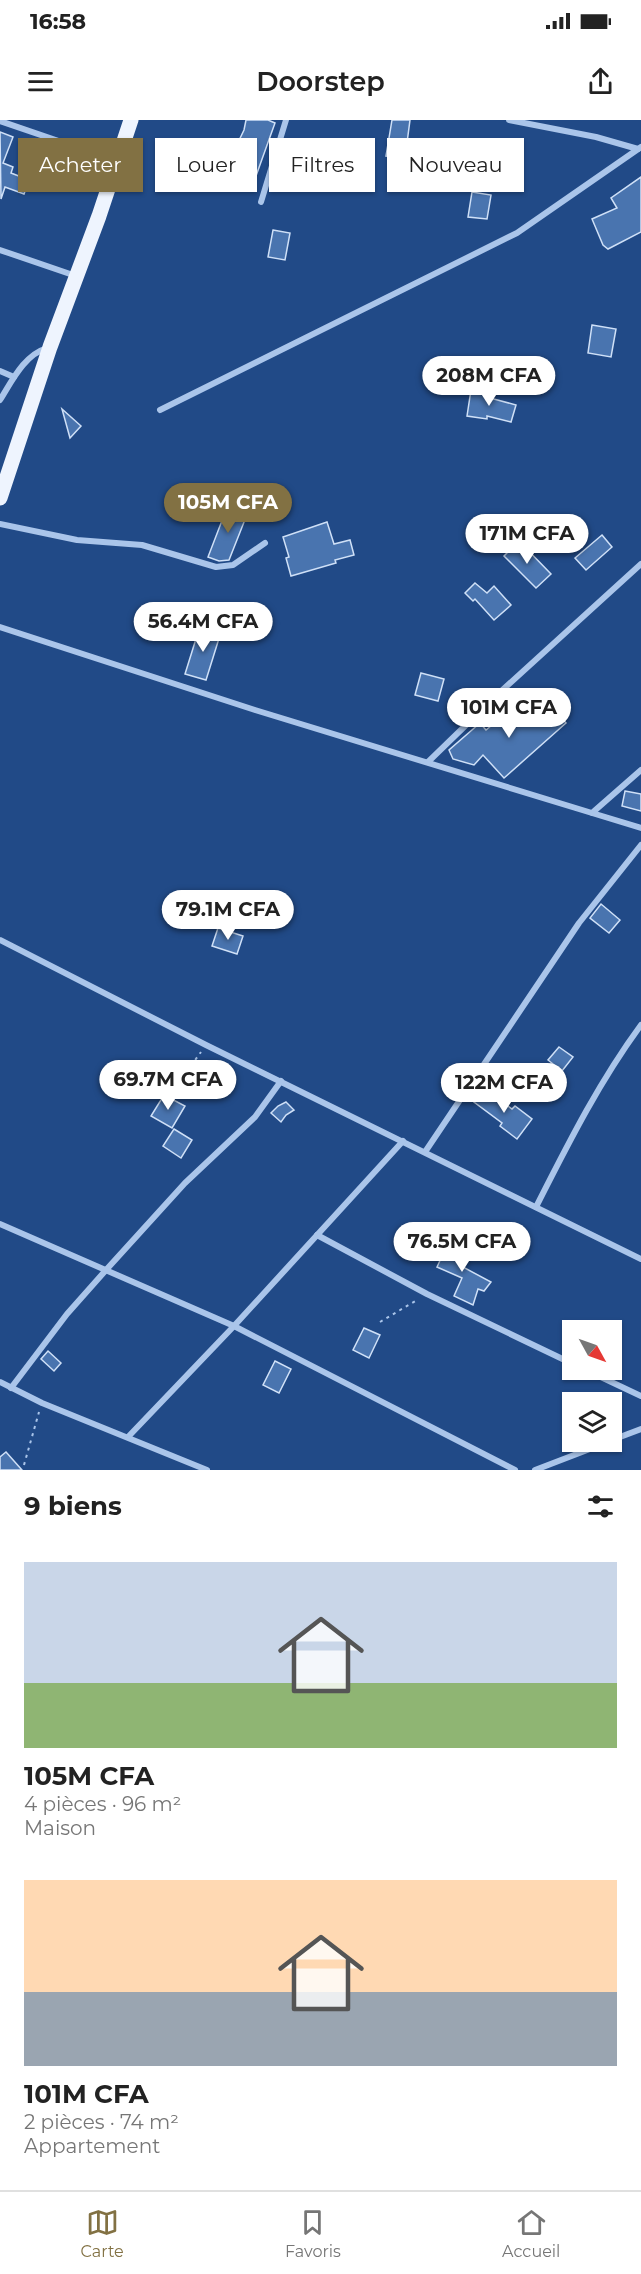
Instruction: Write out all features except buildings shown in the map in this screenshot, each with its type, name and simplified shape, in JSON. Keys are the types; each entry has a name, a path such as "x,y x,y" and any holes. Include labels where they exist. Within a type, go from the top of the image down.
{"main road":[{"path":"124,138 130,120"},
{"path":"2,490 50,347 106,192"}],"street":[{"path":"261,202 286,120"},
{"path":"509,120 640,148"},
{"path":"0,121 50,138"},
{"path":"160,410 517,233 640,148"},
{"path":"0,249 77,276"},
{"path":"0,400 14,377 31,356 50,347"},
{"path":"0,371 14,377"},
{"path":"0,524 77,540 142,545 225,568 240,561 265,543"},
{"path":"428,762 497,695 641,564"},
{"path":"0,627 255,710 641,828"},
{"path":"592,813 641,770"},
{"path":"425,1152 579,923 641,845"},
{"path":"0,940 206,1045 641,1259"},
{"path":"536,1207 591,1100 616,1058 641,1025"},
{"path":"11,1388 67,1314 185,1184 260,1112 281,1082"},
{"path":"128,1437 234,1326 403,1141"},
{"path":"0,1224 234,1326 515,1470"},
{"path":"317,1235 427,1294 562,1359"},
{"path":"607,1380 641,1396"},
{"path":"0,1382 42,1403 207,1470"},
{"path":"622,1436 641,1428"},
{"path":"535,1470 582,1452"}],"path":[{"path":"173,1090 206,1045"},
{"path":"380,1322 427,1294"},
{"path":"24,1465 42,1403"}]}
